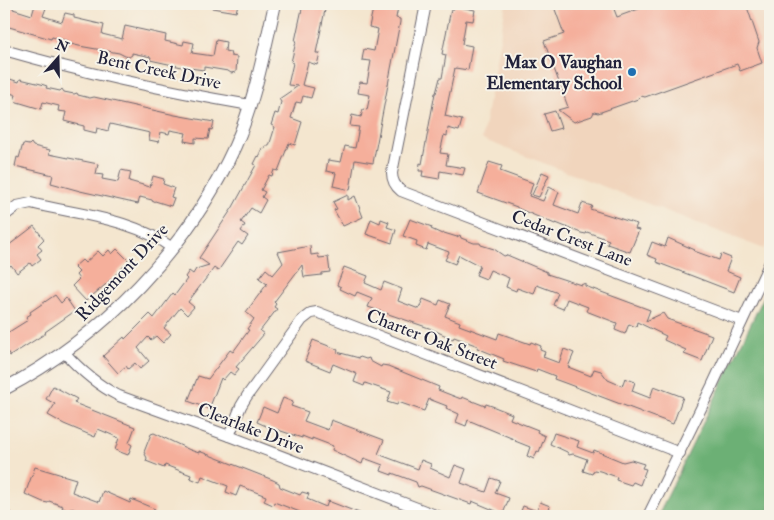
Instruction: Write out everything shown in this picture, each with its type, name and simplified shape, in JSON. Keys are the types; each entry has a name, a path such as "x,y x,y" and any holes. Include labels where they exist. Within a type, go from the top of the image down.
{"street":[{"name":"Ridgemont Drive","path":"4,389 64,352 88,334 113,312 172,248 212,190 235,145 250,105 275,4"},
{"name":"Cedar Crest Lane","path":"426,4 392,173 394,184 401,191 742,321"},
{"name":"Bent Creek Drive","path":"4,50 174,91 250,105"},
{"path":"4,216 17,206 31,203 137,228 159,238 172,248"},
{"path":"648,516 680,453 770,262"},
{"name":"Charter Oak Street","path":"229,436 247,396 302,320 311,313 317,312 680,453"},
{"name":"Clearlake Drive","path":"64,352 78,367 102,387 119,396 438,516"}],"shaded area":[{"name":"Max O Vaughan Elementary School","path":"506,4 770,4 770,236 764,249 482,139"}],"green space":[{"path":"770,284 770,516 658,516"}],"building":[{"path":"4,4 14,4 13,9 32,15 35,5 46,8 43,16 62,22 65,13 74,15 74,18 104,25 102,34 122,39 125,26 166,35 165,41 183,45 184,41 194,43 192,53 213,56 216,40 226,42 225,51 230,52 231,56 237,57 236,72 231,73 204,67 204,70 182,67 150,60 151,57 132,53 129,57 4,26"},
{"path":"212,4 238,4 236,12 212,8"},
{"path":"303,4 335,4 325,10 316,53 320,53 317,65 308,62 302,85 314,88 311,98 303,96 301,103 296,102 291,118 302,122 295,145 289,143 278,171 274,170 272,176 269,175 261,190 265,192 262,197 266,200 259,213 251,208 241,222 245,225 241,231 248,236 242,245 238,242 218,271 214,268 188,302 194,307 187,315 180,308 164,328 171,334 163,343 156,336 151,340 148,337 138,348 149,361 140,369 135,363 128,369 126,366 118,373 103,356 124,337 125,339 150,314 154,318 173,293 175,295 187,279 185,277 189,271 193,274 196,269 209,265 199,258 233,207 263,148 265,149 266,146 269,146 275,127 271,125 275,113 278,114 281,102 279,99 298,86 288,85"},
{"path":"374,4 398,7 396,18 400,19 400,22 373,163 355,160 350,190 333,186 336,173 326,171 328,160 341,162 345,146 355,148 359,127 350,126 352,115 361,117 363,109 367,110 370,95 358,93 360,82 367,83 371,61 362,60 364,49 374,51 378,29 369,27"},
{"path":"553,4 612,4 617,17 652,4 746,4 759,42 757,48 762,63 740,71 737,64 645,97 641,96 638,99 598,113 594,112 592,116 574,122 558,110 568,107 544,41 564,34"},
{"path":"454,6 475,10 473,21 466,20 462,44 472,46 468,70 455,68 445,116 462,120 459,131 448,128 447,136 444,135 440,153 448,154 446,165 465,168 463,175 440,171 439,179 422,176 423,171 419,171 420,163 422,164 435,93 440,78 442,78 446,55 442,54 451,9 454,9"},
{"path":"4,77 19,82 20,79 41,84 47,86 46,88 60,91 62,89 64,92 77,93 78,95 90,98 94,97 214,122 208,139 195,138 195,143 184,141 186,133 170,130 169,134 161,132 159,142 149,140 150,133 110,124 108,131 97,128 96,133 84,130 84,126 64,121 66,112 58,111 59,106 43,102 41,109 14,101 16,95 4,91"},
{"path":"555,111 561,128 550,131 544,114"},
{"path":"31,143 33,146 50,150 49,154 98,164 96,174 103,175 102,179 118,182 121,170 131,172 129,181 150,187 153,176 164,179 163,184 174,188 171,197 174,198 171,206 140,197 138,204 51,183 53,175 15,166 23,144 29,145"},
{"path":"489,162 502,166 500,171 533,183 529,196 543,201 549,187 559,192 554,205 578,214 582,203 592,206 590,209 637,224 635,229 639,230 630,252 607,244 609,240 555,224 517,207 478,193"},
{"path":"542,172 549,175 539,197 532,195"},
{"path":"348,195 348,200 355,196 363,217 343,226 334,210 337,209 333,202"},
{"path":"371,219 380,223 381,219 389,222 387,227 396,230 392,243 366,234"},
{"path":"410,219 432,227 431,229 442,234 457,237 460,235 461,238 474,243 480,243 504,256 507,255 547,272 547,274 581,285 585,283 585,286 650,310 646,321 663,313 667,319 712,335 702,361 684,354 686,350 664,340 666,336 637,322 636,327 629,324 625,334 615,330 617,323 586,311 588,307 567,299 563,309 553,305 558,293 537,285 534,294 517,288 516,291 506,287 509,278 490,270 486,279 476,275 480,266 459,255 455,264 445,260 449,252 428,244 426,250 416,246 417,241 403,236"},
{"path":"34,226 44,239 38,245 42,250 37,254 41,259 32,266 30,263 17,273 11,265 4,271 4,249"},
{"path":"668,238 694,251 719,260 721,254 731,258 726,271 740,277 734,292 656,262 657,259 647,255 652,242 665,247"},
{"path":"310,246 311,255 318,254 319,258 328,257 330,272 304,277 302,265 274,302 276,304 274,307 277,309 260,331 264,334 236,367 239,369 234,375 230,372 223,380 221,378 209,409 188,401 198,376 208,379 230,350 233,352 249,330 247,329 254,319 246,312 267,284 259,278 266,269 273,275 283,263 278,252"},
{"path":"117,249 129,261 86,301 72,286 79,279 76,275 79,272 74,267 82,260 85,263 98,251 103,256 109,250 112,254"},
{"path":"344,267 368,276 365,283 381,290 384,282 402,289 398,301 419,309 423,299 438,305 440,300 450,304 445,316 460,322 459,325 497,339 499,333 530,344 531,342 541,346 540,350 545,352 543,357 559,363 564,349 574,353 568,367 591,376 594,369 601,371 608,380 622,386 625,378 635,382 632,391 650,398 654,386 683,397 673,424 554,379 555,376 537,369 536,372 503,361 504,359 477,348 478,346 454,337 453,339 429,328 368,307 372,298 357,292 355,296 340,289 341,287 337,285"},
{"path":"55,295 61,303 66,298 75,311 46,333 10,356 4,346 4,335 28,320 26,317 31,314 30,312"},
{"path":"313,340 338,350 337,352 359,358 369,358 370,361 381,367 382,365 388,366 439,387 438,390 461,399 462,397 485,406 486,404 512,414 510,419 538,430 537,432 545,436 539,452 537,451 534,459 527,456 530,447 516,440 468,420 466,426 456,422 459,414 446,408 447,406 429,399 424,411 398,402 397,405 387,402 391,392 365,383 364,386 354,382 357,374 333,364 330,371 305,361"},
{"path":"53,386 77,399 74,403 135,427 129,443 132,445 128,455 115,450 119,438 98,429 95,437 48,415 55,404 46,399"},
{"path":"283,398 293,402 291,406 308,412 304,421 328,430 331,420 384,440 378,454 418,469 421,460 431,464 430,468 450,477 455,465 466,469 461,483 486,492 491,478 500,481 495,493 509,498 503,514 472,501 471,504 421,486 418,487 416,482 381,471 383,465 364,458 362,464 332,450 333,446 312,438 312,440 302,436 302,438 275,430 257,422 263,407 277,413"},
{"path":"154,433 190,450 199,453 199,451 273,480 279,483 280,487 300,495 302,492 309,494 307,499 326,507 328,501 367,516 299,516 300,512 274,502 273,505 264,501 266,496 240,486 236,496 226,492 228,486 202,476 200,482 190,478 191,475 165,465 164,468 146,461 147,458 144,452 151,434"},
{"path":"554,433 579,441 577,447 593,453 594,450 623,462 631,460 644,464 642,468 646,469 640,485 633,482 631,485 616,480 617,477 600,471 594,470 592,474 583,471 587,459 573,454 569,455 567,452 550,444"},
{"path":"35,467 76,479 72,492 99,502 103,491 130,503 131,499 155,509 153,516 91,516 71,508 70,511 62,508 63,506 49,501 48,503 43,502 25,494"},
{"path":"540,502 550,506 549,510 563,516 519,516 523,506 537,511"}],"place":[{"name":"Max O Vaughan Elementary School","path":"632,72"}]}
